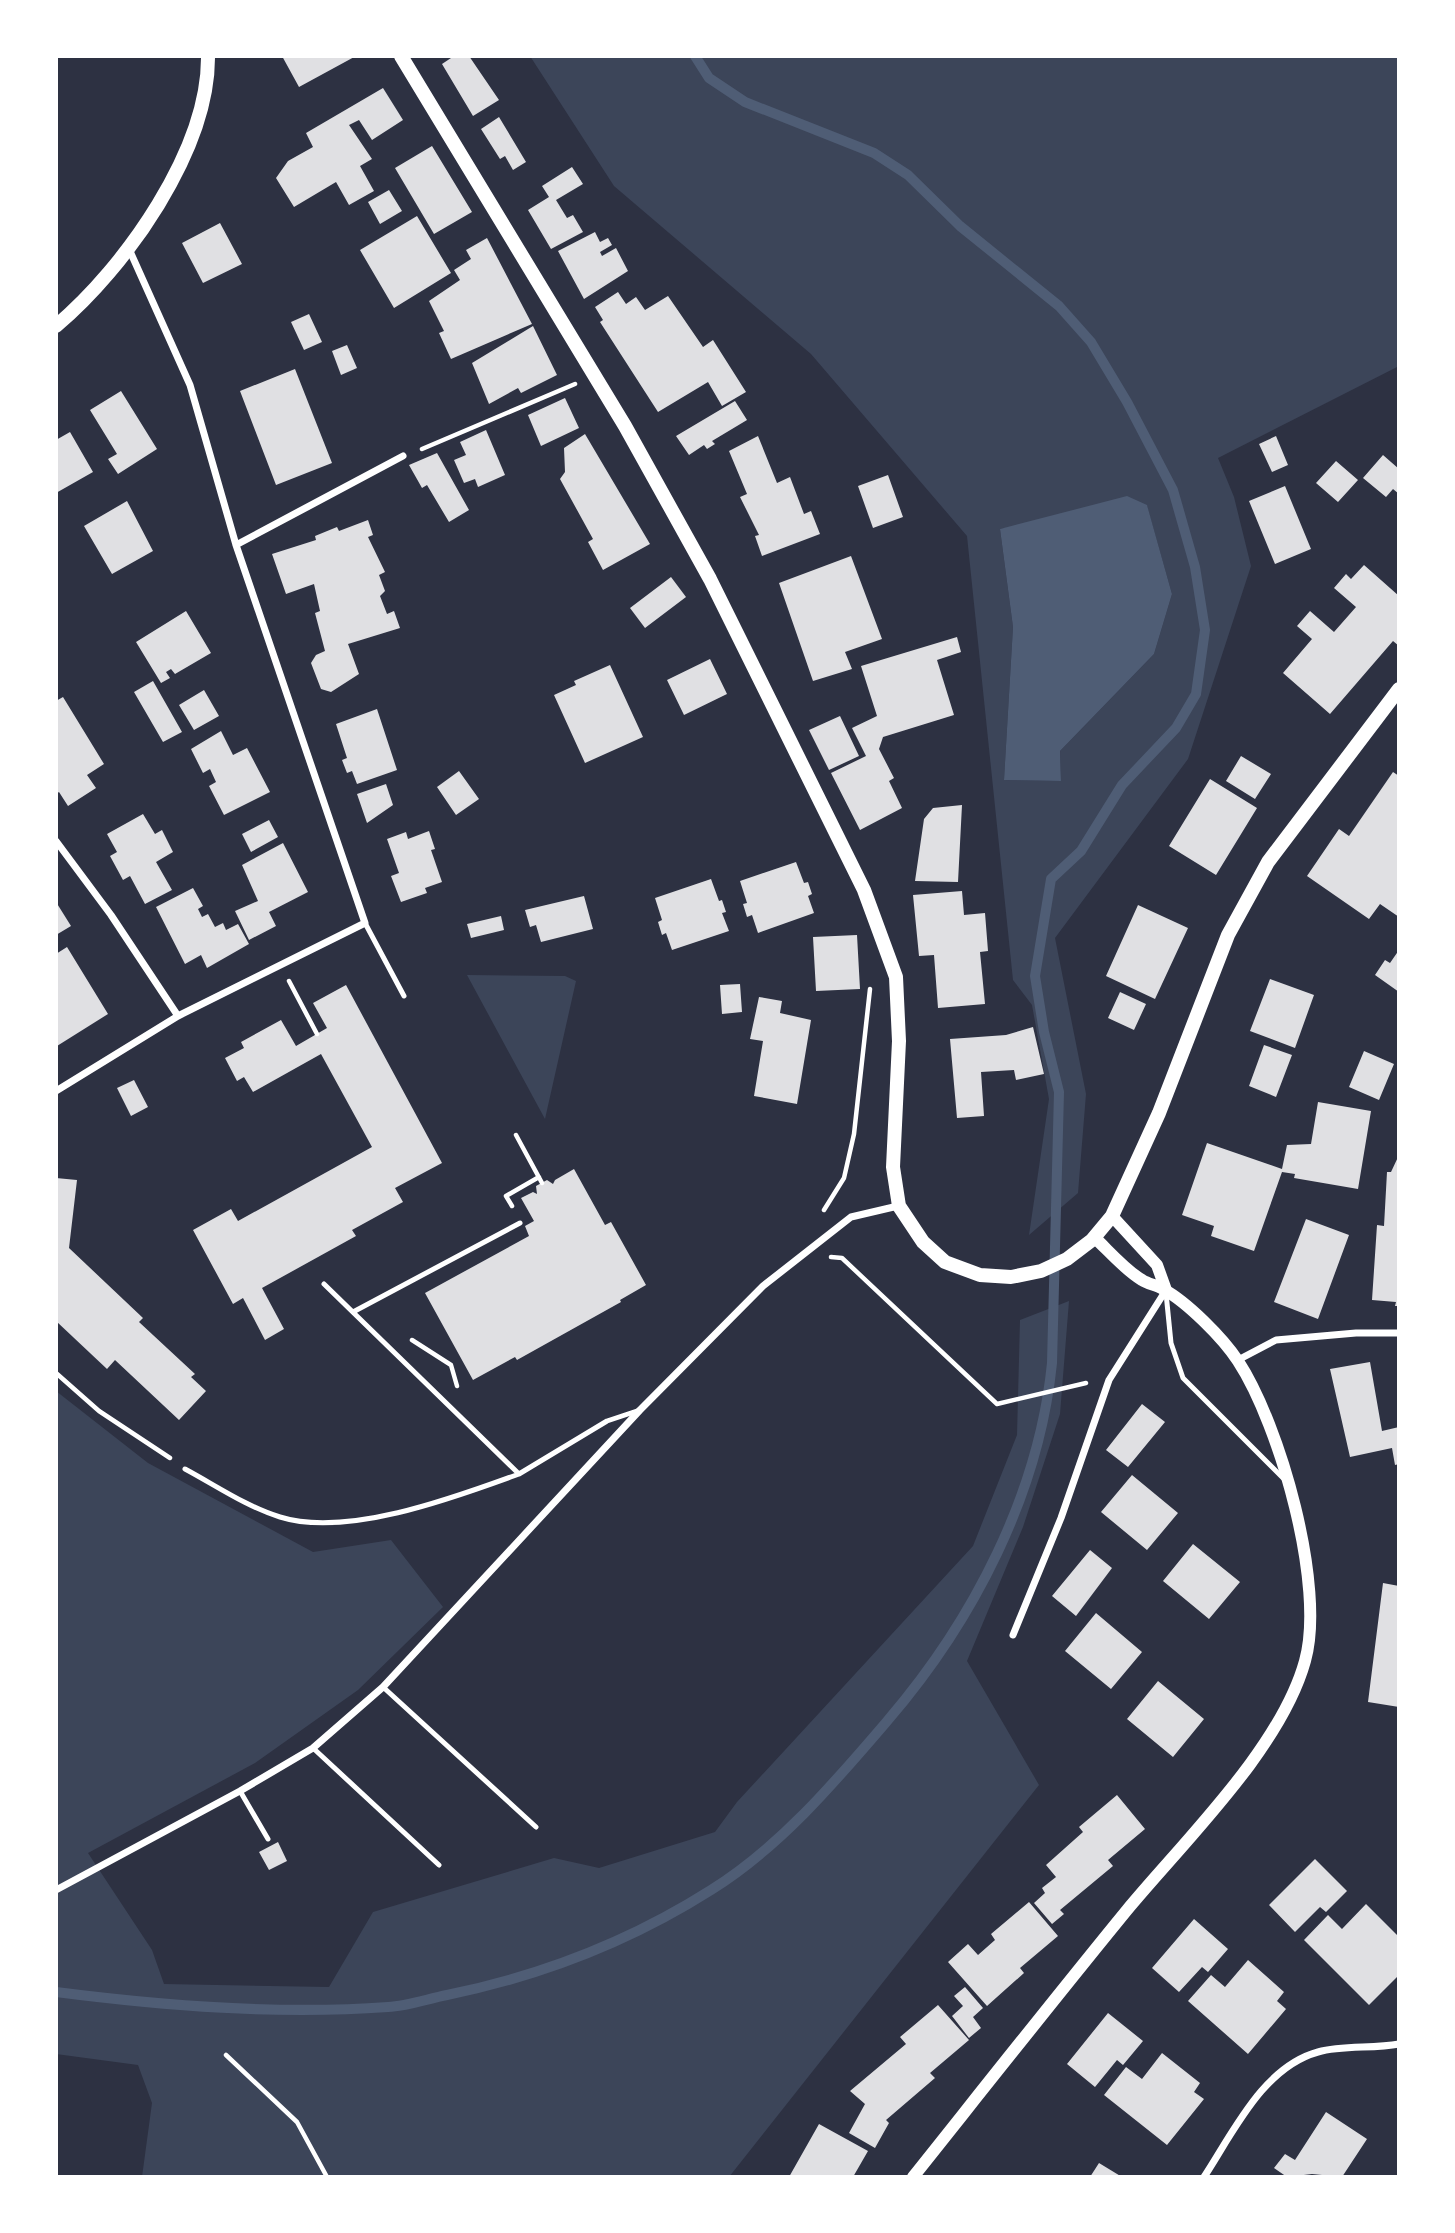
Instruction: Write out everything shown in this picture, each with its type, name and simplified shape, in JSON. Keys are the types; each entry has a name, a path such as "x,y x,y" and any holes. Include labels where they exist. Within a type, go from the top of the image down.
{"main road":[{"path":"56,326 83,303 129,250 167,188 198,120 208,56"},
{"path":"401,56 625,426 710,579 864,890 896,977 899,1041 893,1167 899,1206 923,1242 946,1262 980,1275 1011,1278 1041,1270 1067,1259 1093,1238 1112,1216 1159,1113 1228,935 1261,874 1399,689"}],"street":[{"path":"56,1091 178,1016 365,923 236,545 190,384 129,250"},
{"path":"236,545 403,456"},
{"path":"56,841 111,915 178,1016"},
{"path":"56,1890 240,1791 313,1748 383,1687 640,1410 763,1286 851,1217 899,1206"},
{"path":"1112,1216 1157,1265 1166,1290"},
{"path":"913,2177 1126,1912 1239,1777 1293,1698 1306,1658 1311,1604 1304,1550 1266,1415 1238,1360 1214,1331 1166,1290 1140,1279 1093,1238"},
{"path":"1013,1635 1061,1518 1109,1380 1166,1290"},
{"path":"1238,1360 1276,1340 1356,1333 1399,1333"},
{"path":"1204,2177 1268,2082 1294,2063 1318,2052 1399,2044"}],"lane":[{"path":"365,923 404,996"},
{"path":"353,1312 520,1223"},
{"path":"324,1284 519,1474"},
{"path":"1166,1290 1171,1343 1183,1378 1218,1416 1257,1448 1287,1482"},
{"path":"185,1469 280,1517 317,1524 401,1512 449,1499 519,1474 607,1421 640,1410"},
{"path":"383,1687 536,1827"},
{"path":"313,1748 439,1865"},
{"path":"240,1791 268,1839"}],"path":[{"path":"403,456 564,388"},
{"path":"281,965 317,1034"},
{"path":"823,1212 844,1178 855,1134 872,979"},
{"path":"516,1135 540,1180 506,1196 520,1223"},
{"path":"820,1266 830,1257 842,1258 997,1404 1087,1383"},
{"path":"56,1374 99,1411 185,1469"},
{"path":"226,2054 297,2122 327,2177"}],"shaded area":[{"path":"530,56 1399,56 1399,366 1218,458 1234,497 1251,566 1188,759 1055,938 1086,1094 1078,1193 1029,1235 1049,1099 1032,1005 1013,980 967,536 811,354 614,186","holes":["1147,506 1172,594 1154,654 1060,751 1061,781 1004,780 1013,627 1000,529"]},
{"path":"1127,496 1147,505 1172,594 1154,654 1060,751 1061,781 1004,780 1013,627 1000,529"},
{"path":"467,975 565,976 576,981 545,1119"},
{"path":"1069,1301 1060,1414 1023,1527 967,1661 1039,1785 729,2177 142,2177 152,2103 138,2065 56,2054 56,1391 148,1463 313,1552 391,1540 443,1607 358,1690 255,1763 88,1853 152,1950 164,1984 329,1987 373,1912 554,1858 599,1868 715,1832 737,1802 973,1546 1017,1435 1020,1320"}],"building":[{"path":"282,56 356,56 299,87"},
{"path":"454,56 469,56 499,100 473,116 442,64"},
{"path":"383,88 403,120 372,140 359,120 349,125 372,159 360,166 374,191 349,205 336,182 294,207 276,178 288,161 313,147 306,133"},
{"path":"499,117 526,162 513,170 505,156 500,159 481,129"},
{"path":"432,146 472,212 434,234 395,168"},
{"path":"572,167 583,184 556,200 567,218 573,215 583,232 551,249 528,210 549,197 542,186"},
{"path":"389,190 402,211 380,224 368,202"},
{"path":"417,216 451,273 394,308 360,250"},
{"path":"220,223 242,264 203,283 182,243"},
{"path":"595,232 600,242 608,238 612,245 600,252 602,256 616,248 628,271 584,299 558,251"},
{"path":"487,238 532,324 451,359 439,333 444,331 429,301 460,280 454,270 471,259 466,250"},
{"path":"618,292 626,304 636,297 645,310 668,296 703,347 713,340 746,392 722,406 708,382 658,412 600,322 603,320 595,307"},
{"path":"309,314 322,342 304,350 291,322"},
{"path":"533,326 557,375 521,393 518,388 489,404 472,363"},
{"path":"347,345 357,368 341,375 332,351"},
{"path":"295,369 332,463 276,485 240,391"},
{"path":"121,391 157,449 118,474 108,459 117,454 90,410"},
{"path":"565,398 579,428 541,446 528,415"},
{"path":"735,401 747,420 712,441 715,444 707,449 704,445 689,455 676,436"},
{"path":"486,430 505,475 478,487 475,479 464,483 454,460 466,455 460,442"},
{"path":"70,432 93,472 56,493 56,440"},
{"path":"585,434 650,544 603,570 588,542 593,539 560,479 565,472 564,448"},
{"path":"758,436 777,483 790,477 804,514 811,511 820,534 762,556 755,536 759,535 740,497 747,494 729,451"},
{"path":"1276,436 1288,465 1272,472 1259,444"},
{"path":"437,453 469,510 449,522 427,485 422,488 409,465"},
{"path":"1383,455 1399,469 1399,494 1393,489 1386,497 1363,478"},
{"path":"1336,461 1358,480 1338,502 1316,483"},
{"path":"888,475 903,517 873,528 858,486"},
{"path":"1285,486 1311,549 1275,564 1249,501"},
{"path":"127,501 153,551 112,574 84,526"},
{"path":"368,520 373,535 368,537 385,572 379,575 385,591 380,596 387,614 394,611 400,628 348,644 359,674 331,692 321,689 311,663 316,655 325,651 315,613 320,611 314,584 286,594 272,554 316,540 315,536 337,527 339,531"},
{"path":"851,556 882,639 845,652 852,669 813,681 779,583"},
{"path":"1364,565 1399,596 1399,646 1393,641 1330,714 1283,673 1312,639 1297,626 1310,611 1334,632 1356,607 1334,588 1346,574 1351,579"},
{"path":"671,577 686,597 645,628 630,608"},
{"path":"186,611 211,653 175,674 171,669 166,672 170,678 161,683 136,642"},
{"path":"957,637 961,652 937,660 954,715 883,737 879,749 894,778 889,781 902,808 860,830 831,773 866,756 852,728 877,716 861,666"},
{"path":"710,659 727,694 684,715 667,680"},
{"path":"610,665 643,737 585,763 554,695 576,685 574,681"},
{"path":"153,681 182,732 163,742 134,692"},
{"path":"204,690 219,716 194,730 179,705"},
{"path":"63,697 104,764 87,775 96,788 68,806 59,792 56,794 56,701"},
{"path":"377,709 397,770 357,784 352,771 347,773 342,760 347,758 336,724"},
{"path":"840,716 859,756 829,770 809,730"},
{"path":"221,731 233,755 247,748 270,792 224,815 209,786 216,782 210,769 203,773 191,749"},
{"path":"1241,756 1271,774 1255,799 1226,781"},
{"path":"459,771 479,799 456,815 437,787"},
{"path":"1393,772 1399,776 1399,917 1380,904 1369,919 1307,876 1339,829 1349,836"},
{"path":"1210,779 1257,808 1216,875 1169,846"},
{"path":"386,784 393,805 367,823 357,794"},
{"path":"962,805 958,882 915,881 924,819 933,808"},
{"path":"143,814 155,834 162,830 173,852 156,862 172,890 145,904 130,876 123,880 110,856 117,852 107,834"},
{"path":"269,820 278,837 251,852 242,834"},
{"path":"429,831 435,849 431,850 442,882 425,888 427,893 401,902 391,876 399,873 387,839 406,832 408,839"},
{"path":"283,843 308,892 269,912 276,926 249,940 235,911 258,901 242,865"},
{"path":"796,862 804,883 808,882 812,894 808,896 814,913 758,933 752,915 747,917 743,904 747,903 740,881"},
{"path":"711,879 719,901 722,900 726,912 722,913 729,931 672,950 666,933 662,935 658,922 662,920 655,898"},
{"path":"193,888 203,906 198,909 202,917 208,914 215,927 223,923 226,930 238,924 249,944 207,968 201,955 185,964 156,907"},
{"path":"962,891 964,915 985,913 988,951 980,952 985,1004 938,1008 934,955 919,956 913,895"},
{"path":"584,896 593,929 541,942 536,925 530,927 525,910"},
{"path":"56,902 71,926 56,935"},
{"path":"1138,905 1188,928 1155,999 1106,976"},
{"path":"501,916 504,930 471,938 467,924"},
{"path":"857,935 860,989 816,991 813,937"},
{"path":"67,947 108,1014 57,1046 56,954"},
{"path":"1399,950 1399,992 1375,975 1385,960 1390,963"},
{"path":"1270,979 1314,995 1295,1048 1250,1031"},
{"path":"740,984 742,1012 722,1014 720,985"},
{"path":"346,985 442,1163 395,1188 403,1202 352,1230 356,1236 262,1288 284,1329 265,1340 243,1298 233,1304 193,1230 231,1209 238,1221 372,1147 321,1054 253,1092 244,1077 237,1081 225,1058 244,1048 241,1042 281,1020 296,1046 327,1028 313,1003"},
{"path":"1120,992 1146,1004 1134,1030 1108,1018"},
{"path":"759,997 782,1001 780,1013 811,1020 797,1104 754,1096 763,1041 750,1039"},
{"path":"1033,1027 1044,1074 1016,1080 1014,1070 981,1072 984,1116 957,1118 950,1039 1006,1035"},
{"path":"1264,1045 1292,1055 1276,1097 1249,1086"},
{"path":"1364,1051 1394,1064 1379,1100 1349,1087"},
{"path":"134,1080 148,1107 131,1116 117,1088"},
{"path":"1318,1102 1371,1111 1358,1189 1294,1178 1295,1174 1282,1172 1254,1251 1211,1236 1214,1226 1182,1215 1207,1143 1282,1169 1287,1145 1311,1144"},
{"path":"1399,1155 1399,1306 1395,1306 1396,1302 1372,1300 1377,1225 1384,1226 1387,1172 1391,1172"},
{"path":"574,1169 605,1225 611,1222 646,1285 620,1300 621,1302 517,1360 515,1357 473,1380 425,1293 529,1236 525,1226 534,1221 521,1198 533,1192 537,1194 536,1186 547,1180 553,1184"},
{"path":"56,1178 77,1180 69,1248 143,1318 139,1322 195,1374 191,1377 206,1391 179,1420 115,1360 107,1369 56,1321"},
{"path":"1306,1219 1349,1235 1318,1319 1274,1302"},
{"path":"1370,1362 1382,1431 1399,1427 1399,1464 1395,1465 1392,1448 1350,1457 1330,1369"},
{"path":"1142,1404 1165,1422 1128,1467 1106,1450"},
{"path":"1132,1475 1178,1513 1147,1550 1101,1512"},
{"path":"1193,1544 1240,1582 1209,1619 1163,1581"},
{"path":"1090,1550 1112,1568 1076,1616 1052,1596"},
{"path":"1383,1583 1399,1586 1399,1707 1368,1702"},
{"path":"1096,1613 1142,1652 1111,1689 1065,1651"},
{"path":"1158,1681 1204,1719 1173,1757 1127,1719"},
{"path":"1117,1795 1145,1829 1108,1860 1113,1866 1060,1910 1064,1914 1052,1924 1034,1903 1045,1893 1042,1888 1056,1877 1046,1865 1083,1832 1079,1827"},
{"path":"278,1842 287,1861 269,1870 259,1852"},
{"path":"1315,1859 1347,1891 1326,1912 1320,1907 1295,1932 1269,1905"},
{"path":"1029,1902 1058,1936 1020,1968 1024,1973 987,2006 948,1962 968,1944 978,1955 995,1940 991,1934"},
{"path":"1366,1904 1399,1937 1399,1975 1369,2005 1304,1940 1328,1915 1342,1929"},
{"path":"1194,1919 1228,1949 1208,1972 1202,1967 1179,1992 1152,1968"},
{"path":"1248,1960 1284,1992 1277,2001 1286,2009 1248,2054 1188,2001 1211,1975 1225,1987"},
{"path":"965,1987 983,2008 973,2017 981,2028 969,2038 952,2016 963,2006 954,1996"},
{"path":"938,2005 969,2040 930,2073 935,2078 886,2120 889,2123 875,2148 849,2133 865,2104 850,2091 906,2044 900,2037"},
{"path":"1108,2013 1143,2041 1123,2065 1117,2060 1095,2087 1067,2064"},
{"path":"1162,2053 1200,2083 1194,2092 1204,2099 1167,2145 1104,2095 1126,2067 1142,2079"},
{"path":"1326,2112 1367,2139 1342,2177 1312,2174 1287,2177 1274,2168 1285,2154 1295,2160"},
{"path":"819,2124 868,2151 853,2177 789,2177"},
{"path":"1099,2163 1122,2177 1090,2177"}],"waterway":[{"path":"56,1992 222,2008 305,2010 395,2006 482,1987 550,1967 616,1941 680,1909 736,1873 783,1834 848,1767 919,1682 948,1641 997,1554 1033,1460 1045,1412 1052,1363 1059,1092 1044,1032 1035,976 1051,879 1081,851 1122,785 1176,728 1196,694 1205,630 1195,567 1173,490 1127,402 1091,342 1059,306 960,226 908,175 874,153 745,102 709,78 695,56"}]}
